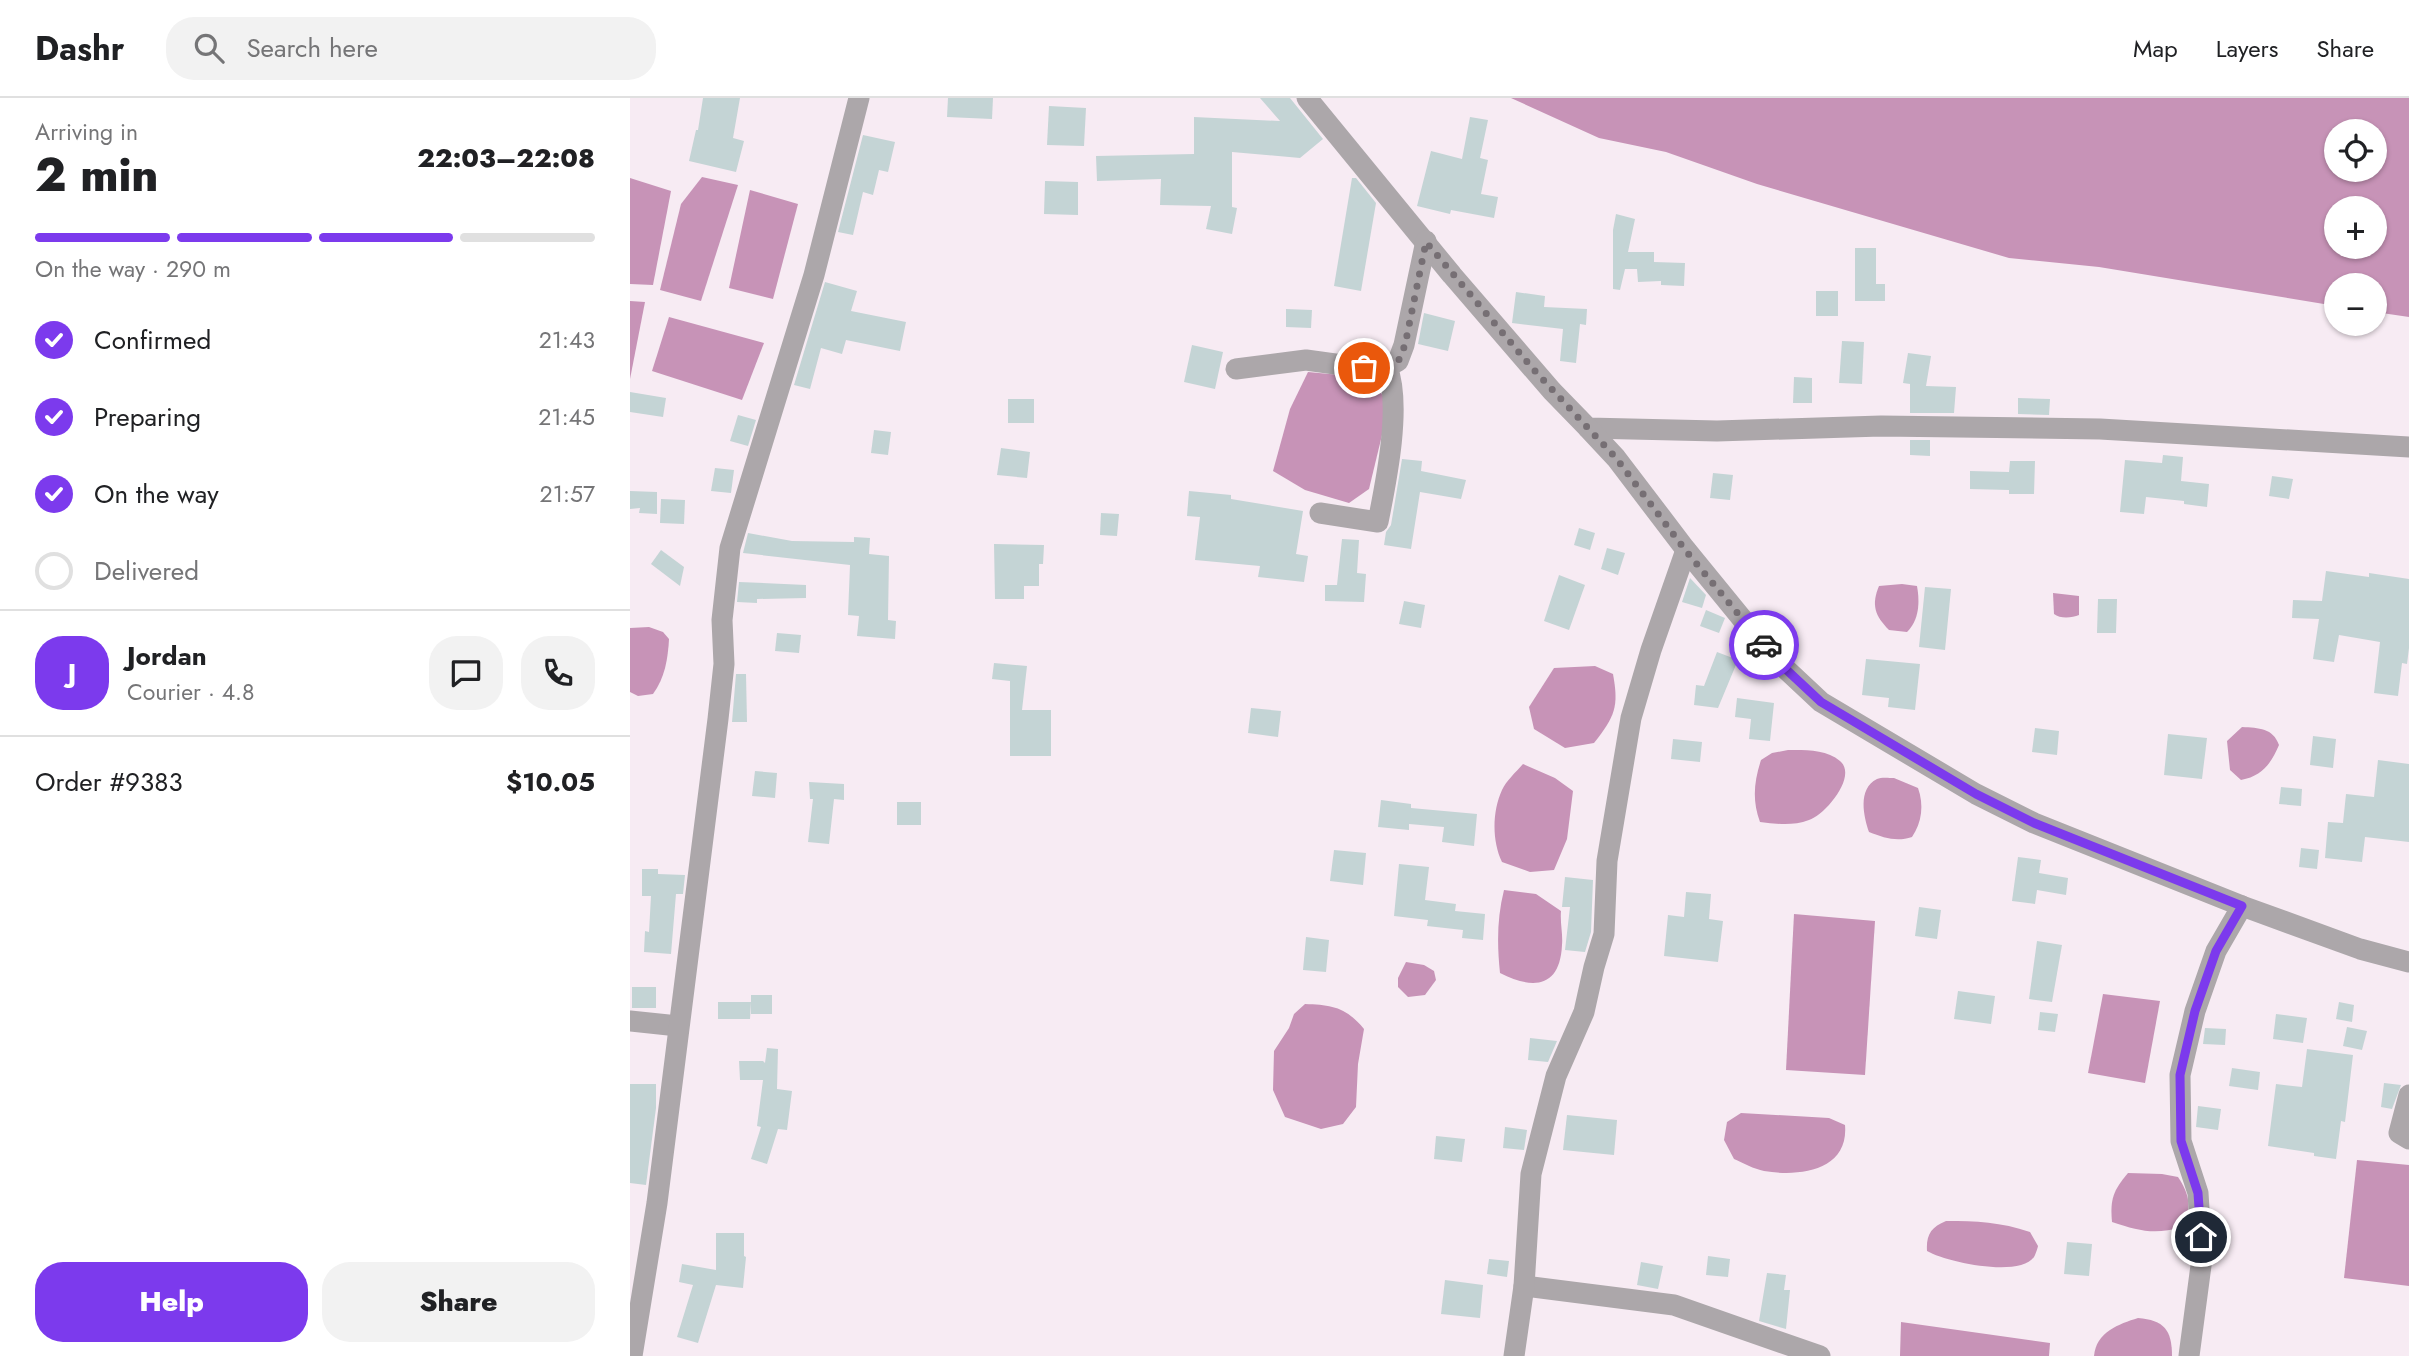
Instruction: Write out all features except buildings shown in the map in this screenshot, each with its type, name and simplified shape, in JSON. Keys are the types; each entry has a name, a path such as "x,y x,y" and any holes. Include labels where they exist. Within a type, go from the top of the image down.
{"street":[{"path":"632,1356 657,1203 718,719 723,664 722,620 730,548 814,275 859,98"},
{"path":"1307,98 1525,360 1616,458 1686,551 1775,659 1821,702 1976,794 2034,823 2242,906 2360,948 2409,962"},
{"path":"1236,369 1306,360 1364,368 1387,367 1398,362 1405,345 1426,242"},
{"path":"1320,513 1378,522 1386,485 1391,435 1392,380 1387,367"},
{"path":"1588,428 1717,431 1881,426 2086,429 2409,447"},
{"path":"1514,1356 1524,1286 1531,1174 1556,1076 1584,1012 1604,934 1607,861 1631,718 1651,650 1686,551"},
{"path":"2189,1356 2203,1258 2198,1193 2181,1141 2180,1075 2195,1011 2212,963 2242,906"},
{"path":"630,1021 678,1026"},
{"path":"2409,1095 2399,1133 2409,1139"},
{"path":"1524,1286 1674,1305 1820,1356"}],"shaded area":[{"path":"1511,98 2409,98 2409,317 2387,314 2387,273 2324,273 2324,304 2099,267 2009,258 1757,184 1666,152 1599,138"},
{"path":"702,177 738,185 701,301 660,290 681,204"},
{"path":"630,178 671,191 653,285 630,284"},
{"path":"750,190 798,204 773,299 729,288"},
{"path":"630,301 645,302 630,379"},
{"path":"669,317 764,343 742,400 652,371"},
{"path":"1308,372 1372,378 1389,406 1369,489 1349,503 1305,490 1273,471 1290,409"},
{"path":"1879,586 1917,586 1918,592 1916,617 1907,632 1889,630 1880,620 1875,605"},
{"path":"2053,593 2079,596 2079,615 2066,618 2054,614"},
{"path":"649,627 663,632 669,639 667,661 653,694 638,696 630,692 630,628"},
{"path":"1595,666 1613,674 1616,695 1611,718 1594,743 1565,748 1534,729 1529,707 1554,668"},
{"path":"2242,727 2269,732 2279,745 2265,768 2255,776 2241,780 2230,770 2227,741"},
{"path":"1788,750 1815,751 1834,757 1844,768 1842,785 1831,803 1816,817 1791,824 1760,822 1755,791 1761,760 1772,753"},
{"path":"1523,764 1555,778 1573,791 1567,839 1554,870 1530,872 1502,862 1496,845 1494,826 1502,790"},
{"path":"1879,778 1894,778 1918,788 1920,794 1920,819 1912,837 1890,839 1869,832 1865,819 1864,796 1867,789"},
{"path":"1504,890 1536,894 1561,911 1560,959 1556,970 1543,982 1523,982 1500,973 1498,931"},
{"path":"1794,914 1875,921 1865,1075 1786,1070"},
{"path":"1406,962 1424,965 1434,971 1436,980 1425,995 1408,997 1398,987 1398,978"},
{"path":"2103,994 2160,1001 2145,1083 2088,1073"},
{"path":"1305,1004 1338,1009 1351,1016 1364,1029 1358,1064 1356,1107 1343,1124 1321,1129 1285,1117 1273,1090 1274,1051 1289,1028 1294,1014"},
{"path":"1741,1113 1829,1118 1845,1125 1844,1140 1839,1152 1819,1168 1792,1173 1760,1170 1734,1159 1724,1140 1727,1122"},
{"path":"2357,1160 2409,1165 2409,1286 2344,1278"},
{"path":"2128,1173 2178,1177 2188,1202 2182,1227 2147,1231 2112,1222 2114,1196"},
{"path":"1946,1221 1988,1223 2030,1232 2038,1248 2034,1257 2026,1263 2014,1266 1982,1266 1950,1260 1927,1251 1930,1232"},
{"path":"2138,1318 2154,1321 2165,1328 2170,1339 2172,1356 2094,1356 2104,1335 2116,1326"},
{"path":"1901,1322 2050,1343 2049,1356 1900,1356"}],"way so far":[{"path":"1364,368 1387,367 1398,362 1405,345 1426,242 1552,391 1616,458 1686,551 1764,645"}],"route":[{"path":"1764,645 1775,659 1821,702 1976,794 2034,823 2242,906 2216,951 2195,1011 2180,1075 2181,1141 2198,1193 2201,1237"}]}
